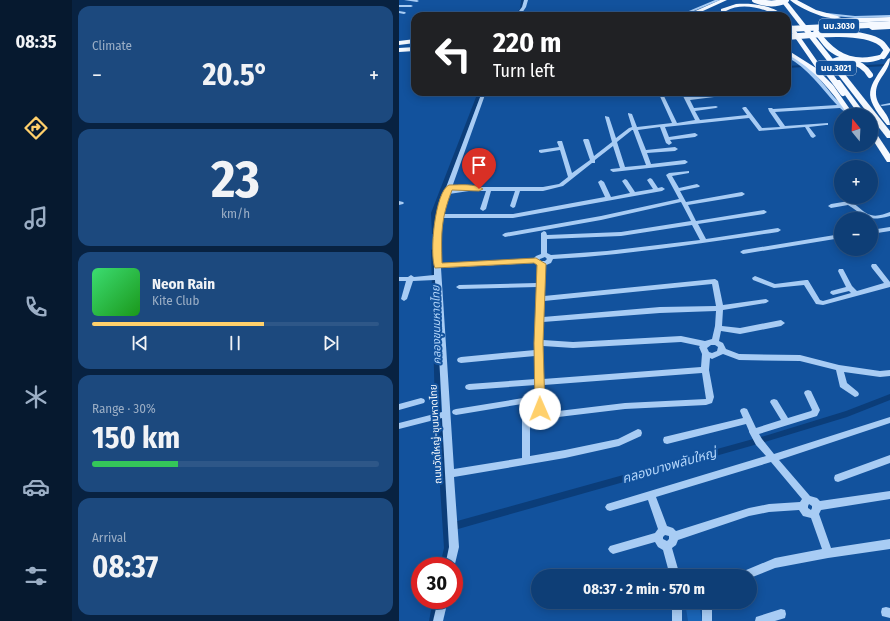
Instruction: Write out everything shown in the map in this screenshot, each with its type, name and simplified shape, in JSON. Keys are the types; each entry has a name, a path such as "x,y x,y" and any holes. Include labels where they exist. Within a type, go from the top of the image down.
{"main road":[{"path":"755,0 771,4 779,3 785,0"},
{"name":"นบ.3021","path":"777,0 786,12"},
{"name":"นบ.3021","path":"785,0 890,136"},
{"path":"793,0 805,8 817,13 838,17 890,22"},
{"path":"791,36 820,36 861,36 875,40 884,45 887,50 883,56 874,59 858,59 846,56 833,50 821,38 820,36 793,0"},
{"path":"697,12 728,1"},
{"path":"719,12 717,9 728,1"},
{"path":"723,12 728,6 749,3 763,5 775,12"},
{"name":"นบ.3021","path":"791,19 858,108"},
{"path":"865,19 829,21 822,24 833,29 890,22"},
{"name":"นบ.3030","path":"791,27 890,22"},
{"path":"791,27 846,108"},
{"path":"791,36 855,33 879,38 890,45"},
{"path":"400,47 411,46"},
{"path":"400,47 411,46"},
{"path":"791,54 808,63 825,79"},
{"path":"890,60 877,79 872,93 875,102 890,123"},
{"path":"854,108 827,71 826,67 829,64 838,61 852,61 863,66 870,75 867,91 868,99 874,108"},
{"path":"890,71 882,80 877,94 882,105 890,115"},
{"path":"878,113 890,130"},
{"path":"878,136 890,152"},
{"path":"878,143 890,162"},
{"path":"878,149 890,162"}],"street":[{"path":"406,0 417,1"},
{"path":"520,12 524,7 526,0"},
{"path":"689,12 718,0"},
{"path":"793,0 809,8 831,15 890,22"},
{"path":"399,6 411,6"},
{"path":"399,12 405,13"},
{"path":"791,58 811,71 841,106"},
{"name":"ถนนวัดใหญ่-ขุนมหาดไทย","path":"451,557 453,547 449,474 432,277 438,266 437,226 440,214 483,96"},
{"path":"662,96 675,124"},
{"path":"685,96 698,121"},
{"path":"686,99 714,96"},
{"path":"882,105 890,104"},
{"path":"784,128 770,109 841,106"},
{"path":"692,110 716,107"},
{"path":"745,108 761,130 826,124"},
{"path":"630,114 649,166"},
{"path":"448,190 461,192 469,189 543,190 561,186 593,162 627,131 635,128 750,116"},
{"path":"607,117 623,169"},
{"path":"644,152 674,149 667,139 662,125"},
{"path":"806,126 813,136"},
{"path":"667,139 695,135"},
{"path":"586,140 593,162"},
{"path":"541,151 561,145 571,178"},
{"path":"613,170 685,162"},
{"path":"687,172 669,174 704,241"},
{"path":"650,180 656,190"},
{"path":"625,181 633,194"},
{"path":"601,182 609,198"},
{"path":"677,190 697,186"},
{"path":"483,209 489,189"},
{"path":"513,206 518,189"},
{"path":"440,214 462,217 470,215 513,216 662,189"},
{"path":"505,235 684,202 742,194"},
{"path":"831,206 849,203 861,212"},
{"path":"544,237 621,234 764,212"},
{"path":"878,217 890,214"},
{"path":"545,228 544,237 547,256"},
{"path":"878,231 890,229"},
{"path":"705,344 703,349 706,354 705,370 710,398 706,402 625,406 550,415 542,414 540,409 539,381 539,320 541,286 538,256 589,255 639,251 778,230"},
{"path":"743,252 834,237"},
{"path":"438,266 538,262"},
{"path":"755,278 774,286 806,282 820,303 827,303 889,284 875,266"},
{"path":"841,271 850,288 856,294"},
{"path":"404,299 406,279 432,277"},
{"path":"540,298 715,281 721,308 719,328 715,342"},
{"path":"459,287 541,286"},
{"path":"833,293 850,288"},
{"path":"539,320 660,310 721,308 766,301"},
{"path":"719,328 740,331 781,323"},
{"path":"539,343 573,345 681,339 705,344 715,342 720,344 722,351"},
{"path":"706,354 715,356 722,351"},
{"path":"722,351 739,357 800,358 839,368 880,374 890,373"},
{"path":"461,360 539,353"},
{"path":"839,368 843,384 855,394"},
{"path":"469,387 705,370"},
{"path":"753,432 816,413 816,410 807,393"},
{"path":"399,407 421,401"},
{"path":"456,412 523,401 526,402 525,461"},
{"path":"774,402 786,422"},
{"path":"744,411 759,442 773,457 805,503"},
{"path":"399,426 444,414"},
{"path":"667,440 748,420"},
{"path":"610,507 890,420"},
{"path":"449,474 525,461 619,442 638,433"},
{"path":"838,478 890,459"},
{"path":"651,495 661,534 660,544 667,546"},
{"path":"816,509 890,495"},
{"path":"673,537 749,512 805,503 812,500 816,509 828,553"},
{"path":"613,549 669,531 673,537 673,541 667,546"},
{"path":"757,570 775,563 828,553 890,544"},
{"path":"667,546 673,569"},
{"path":"438,621 441,609"},
{"path":"677,609 677,621"},
{"path":"707,609 707,621"},
{"path":"760,621 781,614"}],"shaded area":[{"path":"686,609 700,609 702,621 688,621"}],"waterway":[{"name":"คลองขุนมหาดไทย","path":"519,12 522,9 523,0"},
{"path":"846,67 887,65"},
{"path":"791,67 803,66"},
{"name":"คลองขุนมหาดไทย","path":"434,233 434,213 478,96"},
{"name":"คลองขุนมหาดไทย","path":"434,250 438,411 448,548 446,557"},
{"name":"คลองบางพลับใหญ่","path":"450,527 768,438 847,414 890,397"},
{"name":"คลองขุนมหาดไทย","path":"433,621 435,609"}],"route":[{"path":"479,189 469,189 463,187 449,188 442,206 437,226 438,266 536,261 537,263 541,264 539,343 540,409"}]}
